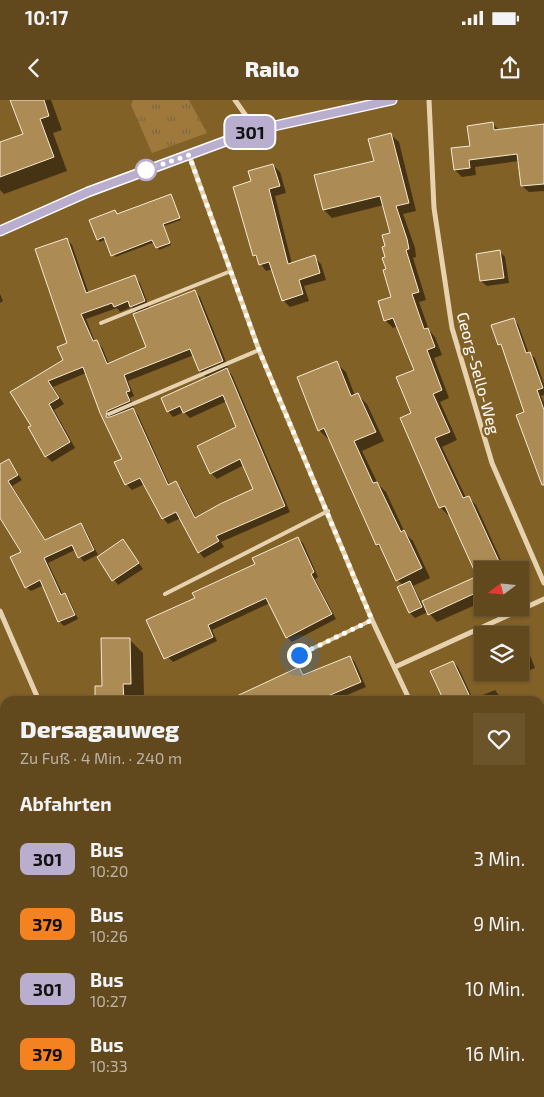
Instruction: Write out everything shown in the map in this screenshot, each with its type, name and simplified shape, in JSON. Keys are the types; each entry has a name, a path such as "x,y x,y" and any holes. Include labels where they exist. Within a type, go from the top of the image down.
{"street":[{"path":"235,100 256,130"},
{"path":"0,231 88,192 256,130 392,100"},
{"name":"Georg-Sello-Weg","path":"429,100 434,208 452,328 492,463 544,583"},
{"path":"189,155 259,350 372,620 408,696"},
{"path":"395,667 544,599"},
{"path":"0,611 37,696"}],"lane":[{"path":"101,323 231,271"},
{"path":"108,414 259,350"},
{"path":"165,594 328,511"},
{"path":"299,655 372,620"}],"green space":[{"path":"133,100 189,100 207,133 152,153 131,105"}],"building":[{"path":"10,100 44,100 49,116 40,119 54,157 0,177 0,142 23,134"},
{"path":"493,122 494,130 544,124 544,184 521,186 517,154 469,160 470,168 454,170 451,148 470,146 467,126"},
{"path":"391,133 409,203 396,206 407,239 409,249 406,250 419,292 412,294 424,329 428,328 435,347 427,350 442,390 433,394 450,432 435,438 463,498 469,496 499,561 474,561 474,570 445,506 439,508 400,418 411,413 396,377 414,370 393,318 384,321 378,301 391,297 383,270 386,269 382,258 385,257 382,247 385,246 382,235 390,233 380,196 323,210 314,175 374,161 368,139"},
{"path":"273,164 280,186 269,189 288,264 315,255 320,273 299,280 303,294 282,301 269,262 259,265 256,255 253,256 233,187 251,181 248,171"},
{"path":"171,194 180,218 163,224 170,243 156,248 152,240 111,256 104,237 97,240 89,220 115,210 117,214"},
{"path":"67,238 86,293 135,275 145,301 130,307 128,301 114,307 112,303 81,314 93,341 97,340 107,364 146,347 133,314 195,290 223,361 199,371 190,349 124,375 130,391 126,392 130,401 107,411 106,417 133,408 168,485 176,481 195,518 253,489 240,459 210,474 197,446 236,427 223,395 183,413 180,406 167,412 161,398 227,368 285,506 216,536 219,541 198,553 176,512 162,519 140,478 125,485 114,462 122,459 100,413 83,367 48,381 59,398 49,404 70,442 45,457 28,427 31,426 10,392 63,360 57,347 67,343 35,249"},
{"path":"500,250 504,278 480,281 476,254"},
{"path":"514,318 526,353 530,352 543,388 537,390 544,410 544,485 542,485 516,415 524,412 501,344 498,345 491,325"},
{"path":"337,361 351,396 358,393 376,432 354,441 373,483 377,482 401,532 404,530 422,568 396,581 379,544 376,545 324,428 318,431 297,377"},
{"path":"9,459 18,475 8,481 45,540 81,523 94,550 78,558 72,545 44,558 61,595 65,593 75,615 58,622 40,580 25,588 10,557 21,552 0,518 0,464"},
{"path":"298,537 314,572 311,574 332,614 286,638 266,598 208,625 213,637 164,659 146,620 195,598 192,593 255,564 252,558"},
{"path":"123,539 139,563 112,581 97,557"},
{"path":"474,578 474,594 428,615 422,601"},
{"path":"410,581 422,607 409,613 397,587"},
{"path":"101,638 130,638 131,684 123,684 124,696 95,696 95,686 102,686"},
{"path":"350,656 361,682 328,696 237,696 299,667 303,675"},
{"path":"453,661 470,696 442,696 430,671"}],"bus line":[{"name":"301","path":"0,231 88,192 256,130 392,100"}],"route":[{"path":"146,170 189,155 259,350 372,620 299,655"}]}
